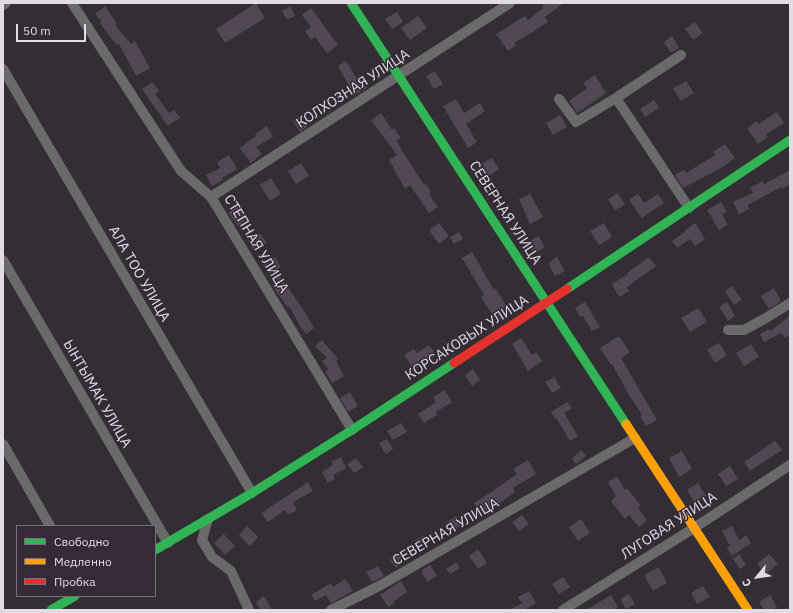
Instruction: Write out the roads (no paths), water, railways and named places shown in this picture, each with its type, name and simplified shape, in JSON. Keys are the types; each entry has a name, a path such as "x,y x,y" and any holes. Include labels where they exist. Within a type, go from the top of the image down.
{"street":[{"name":"СТЕПНАЯ УЛИЦА","path":"72,3 181,171 211,197 352,430"},
{"name":"СЕВЕРНАЯ УЛИЦА","path":"351,3 748,610"},
{"name":"КОЛХОЗНАЯ УЛИЦА","path":"211,197 510,3"},
{"path":"559,99 576,122 616,98 681,55"},
{"name":"АЛА ТОО УЛИЦА","path":"3,69 252,493"},
{"path":"616,98 689,208"},
{"name":"КОРСАКОВЫХ УЛИЦА","path":"156,549 252,493 352,430 790,140"},
{"name":"ЫНТЫМАК УЛИЦА","path":"3,260 168,543"},
{"path":"728,330 744,330 790,303"},
{"name":"СЕВЕРНАЯ УЛИЦА","path":"330,610 381,585 635,438"},
{"path":"3,444 49,525"},
{"name":"ЛУГОВАЯ УЛИЦА","path":"563,610 694,528 790,465"},
{"path":"208,519 202,540 212,557 230,571 249,610"},
{"path":"51,610 73,597"}]}
